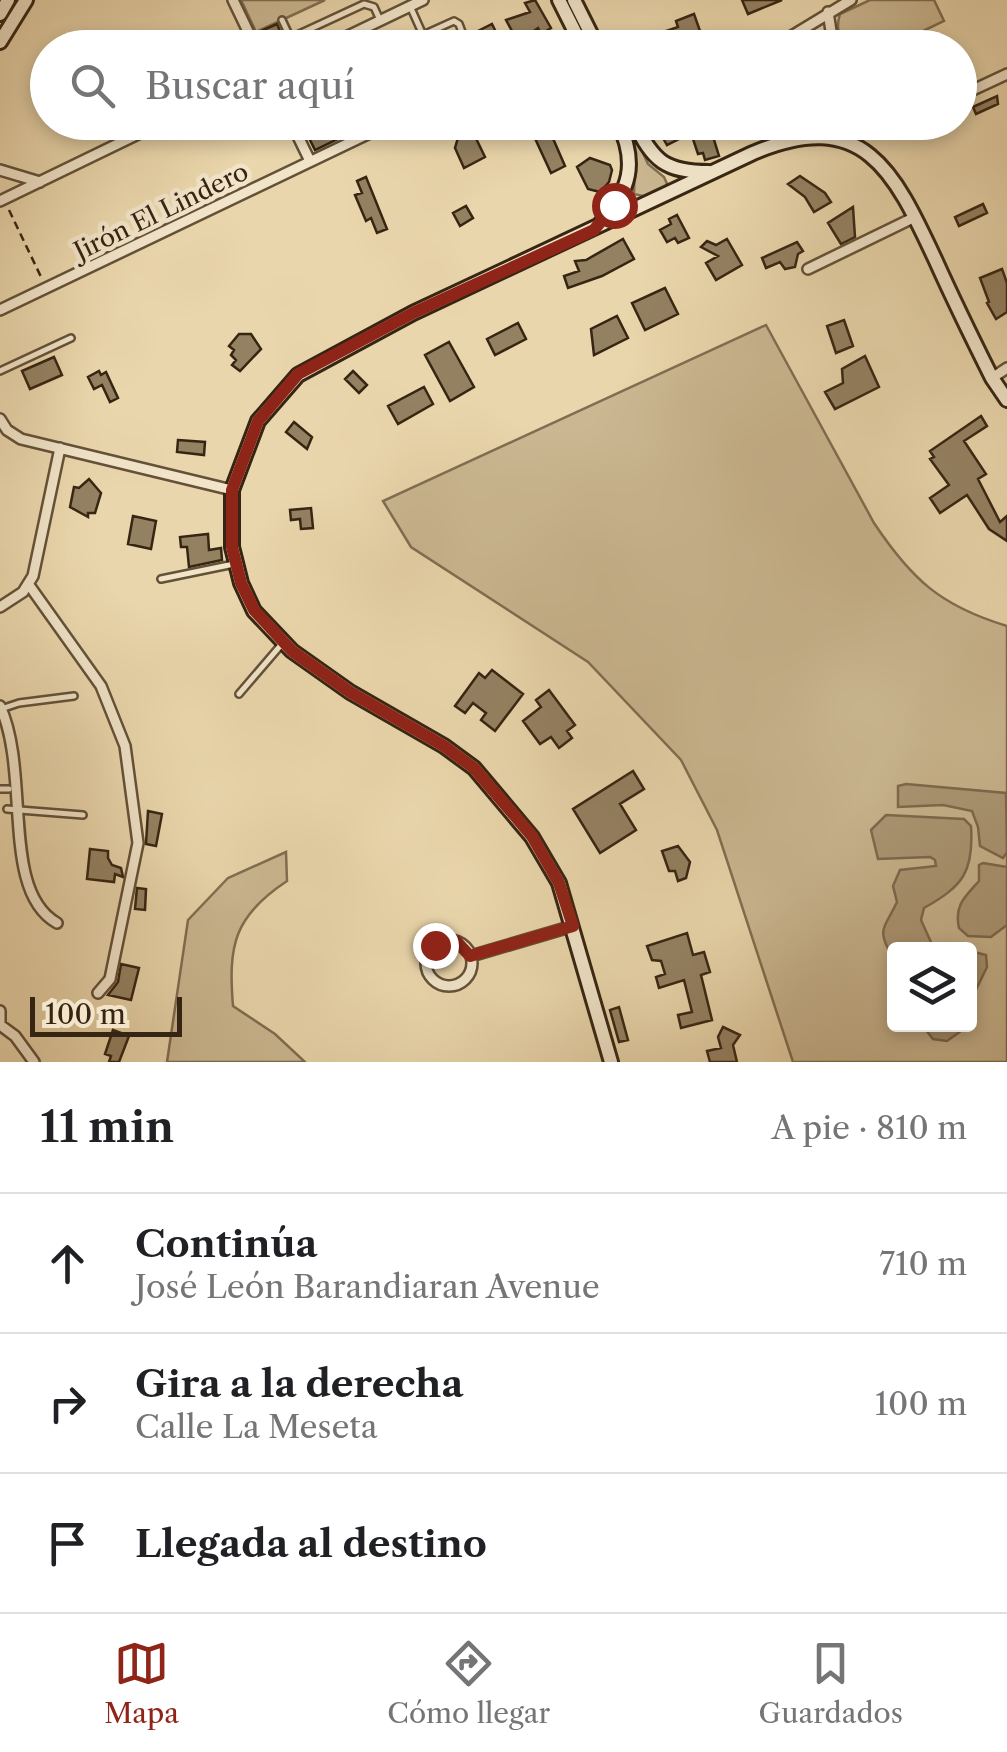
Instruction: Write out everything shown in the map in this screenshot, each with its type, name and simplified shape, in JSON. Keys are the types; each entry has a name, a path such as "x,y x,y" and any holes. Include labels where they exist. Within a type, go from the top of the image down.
{"street":[{"path":"0,14 8,0"},
{"path":"0,42 26,0"},
{"path":"233,0 247,30"},
{"path":"360,30 396,8 423,0"},
{"path":"563,0 579,30"},
{"path":"800,30 851,0"},
{"path":"828,12 831,30"},
{"path":"977,88 1007,74"},
{"path":"2,200 126,140"},
{"path":"300,140 310,161"},
{"name":"Jirón El Lindero","path":"0,310 355,140"},
{"path":"626,140 630,151 629,198 643,207"},
{"path":"644,140 652,154 670,167 717,172"},
{"path":"611,1062 559,883 532,836 474,768 444,746 350,692 282,643 254,610 237,564 232,547 232,490 258,421 298,374 413,313 787,140"},
{"path":"837,140 876,159 915,217 992,378 1007,400"},
{"path":"667,196 674,185 670,167"},
{"path":"0,170 40,182"},
{"path":"594,230 614,205 628,178"},
{"path":"808,269 915,217"},
{"path":"992,378 1007,368"},
{"path":"0,419 16,437 232,490"},
{"path":"0,607 29,585 60,448"},
{"path":"29,585 101,686 125,746 138,843 110,979 98,993"},
{"path":"1,708 8,722 6,828"},
{"path":"22,897 57,924"},
{"path":"470,956 573,926"},
{"path":"442,941 456,941 470,956 470,972 452,986 437,983 428,971 427,956 442,941"},
{"path":"0,1011 0,1026 15,1036 34,1062"}],"lane":[{"path":"308,30 364,4 374,6 380,20"},
{"path":"410,6 421,30"},
{"path":"282,20 288,30"},
{"path":"434,30 454,21 461,30"},
{"path":"0,371 70,338"},
{"path":"161,579 237,564"},
{"path":"239,694 282,643"},
{"path":"1,708 74,696"},
{"path":"8,809 84,815"}],"path":[{"path":"2,200 46,288"}],"shaded area":[{"path":"241,0 325,0 260,30 255,30"},
{"path":"870,0 934,0 944,21 925,30 839,30 840,14"},
{"path":"629,140 637,140 648,164 664,177 668,186 647,197 634,194 635,160"},
{"path":"766,325 874,523 902,560 946,600 1007,626 1007,1062 793,1062 717,830 681,760 588,662 411,547 383,501"},
{"path":"898,786 1006,793 1007,852 1003,858 980,846 972,811 943,805 898,807"},
{"path":"886,815 964,819 971,826 970,855 963,876 957,885 924,908 921,920 931,942 887,942 887,946 883,936 897,902 893,886 900,870 936,866 935,860 878,859 871,830"},
{"path":"286,852 287,881 255,907 238,934 232,966 233,1006 275,1034 305,1062 167,1062 188,920 228,878"},
{"path":"979,865 1007,867 1007,925 991,937 968,936 959,928 958,913 979,881"},
{"path":"977,953 986,955 987,967 977,988"},
{"path":"928,1032 960,1032 947,1041 933,1039"}],"building":[{"path":"535,0 551,28 511,30 506,20 530,12 525,3"},
{"path":"742,0 782,0 748,14"},
{"path":"694,14 700,30 669,30 678,27 676,21"},
{"path":"997,96 998,104 977,114 977,105"},
{"path":"310,140 336,140 315,150"},
{"path":"457,140 477,140 485,157 464,168 455,148"},
{"path":"536,140 554,140 565,166 551,173"},
{"path":"693,140 714,140 719,156 705,160 703,153 698,154"},
{"path":"590,158 610,165 612,170 609,182 600,192 588,189 577,167"},
{"path":"800,176 825,193 831,202 814,212 805,197 788,184"},
{"path":"366,177 387,229 377,233 371,218 366,221 355,195 362,193 357,181"},
{"path":"983,204 987,213 959,226 955,217"},
{"path":"466,206 473,218 460,226 453,213"},
{"path":"853,207 855,237 841,244 828,223"},
{"path":"677,215 689,238 667,242 660,230"},
{"path":"623,239 634,259 568,288 564,276 579,271 575,261 586,260"},
{"path":"727,239 742,265 716,280 706,263 718,256 701,247 707,241 716,245"},
{"path":"797,242 803,251 798,254 795,267 785,269 780,262 766,268 762,258"},
{"path":"1002,269 1007,283 1007,312 996,319 980,278"},
{"path":"665,288 678,314 645,330 632,303"},
{"path":"617,316 628,338 594,355 591,329"},
{"path":"844,320 853,346 836,353 827,326"},
{"path":"518,323 526,339 495,355 487,339"},
{"path":"239,334 251,334 261,349 240,371 232,365 236,360 229,346"},
{"path":"449,342 474,387 450,401 425,355"},
{"path":"865,356 879,387 835,409 825,392 843,383 842,369"},
{"path":"54,357 62,375 30,389 22,371"},
{"path":"99,371 101,375 106,372 118,398 110,402 102,385 94,389 88,377"},
{"path":"353,371 367,385 359,393 345,379"},
{"path":"424,387 433,404 398,424 388,406"},
{"path":"981,416 987,426 964,441 986,474 978,479 1000,522 1007,516 1007,541 989,529 967,495 940,513 930,498 949,485 930,459 934,457 930,451"},
{"path":"294,422 312,437 307,449 286,432"},
{"path":"178,440 205,442 204,455 177,452"},
{"path":"89,479 101,493 95,513 88,513 88,517 70,507 74,487 79,488"},
{"path":"311,508 313,528 301,529 300,519 291,520 290,510"},
{"path":"133,516 156,521 151,549 128,544"},
{"path":"208,534 209,550 221,548 222,560 189,567 187,547 181,547 180,537"},
{"path":"492,670 523,694 495,731 481,720 486,713 473,703 465,713 455,706 479,673 485,678"},
{"path":"549,690 575,725 567,731 572,738 559,748 551,737 540,744 523,721 541,707 536,700"},
{"path":"633,771 644,789 620,804 636,830 600,853 573,809"},
{"path":"148,811 162,814 156,846 146,844"},
{"path":"678,846 690,862 686,878 678,881 675,871 669,871 662,851"},
{"path":"90,849 108,851 112,865 121,868 123,877 115,874 114,882 87,879"},
{"path":"137,888 146,889 145,910 135,909"},
{"path":"687,933 693,955 704,952 710,972 701,975 712,1020 681,1028 678,1015 692,1012 684,980 659,988 656,977 665,974 661,961 652,960 647,946"},
{"path":"121,964 139,968 131,1000 108,995 118,982"},
{"path":"619,1007 628,1040 619,1042 610,1010"},
{"path":"723,1027 740,1035 733,1045 737,1062 710,1062 707,1051 721,1048 718,1037"},
{"path":"113,1030 129,1036 119,1062 109,1062 111,1056 105,1054"}],"route":[{"path":"435,945 456,941 470,956 573,926 559,883 532,836 474,768 444,746 350,692 292,651 254,610 241,583 232,547 232,490 258,421 298,374 413,313 594,230 614,205"}]}
